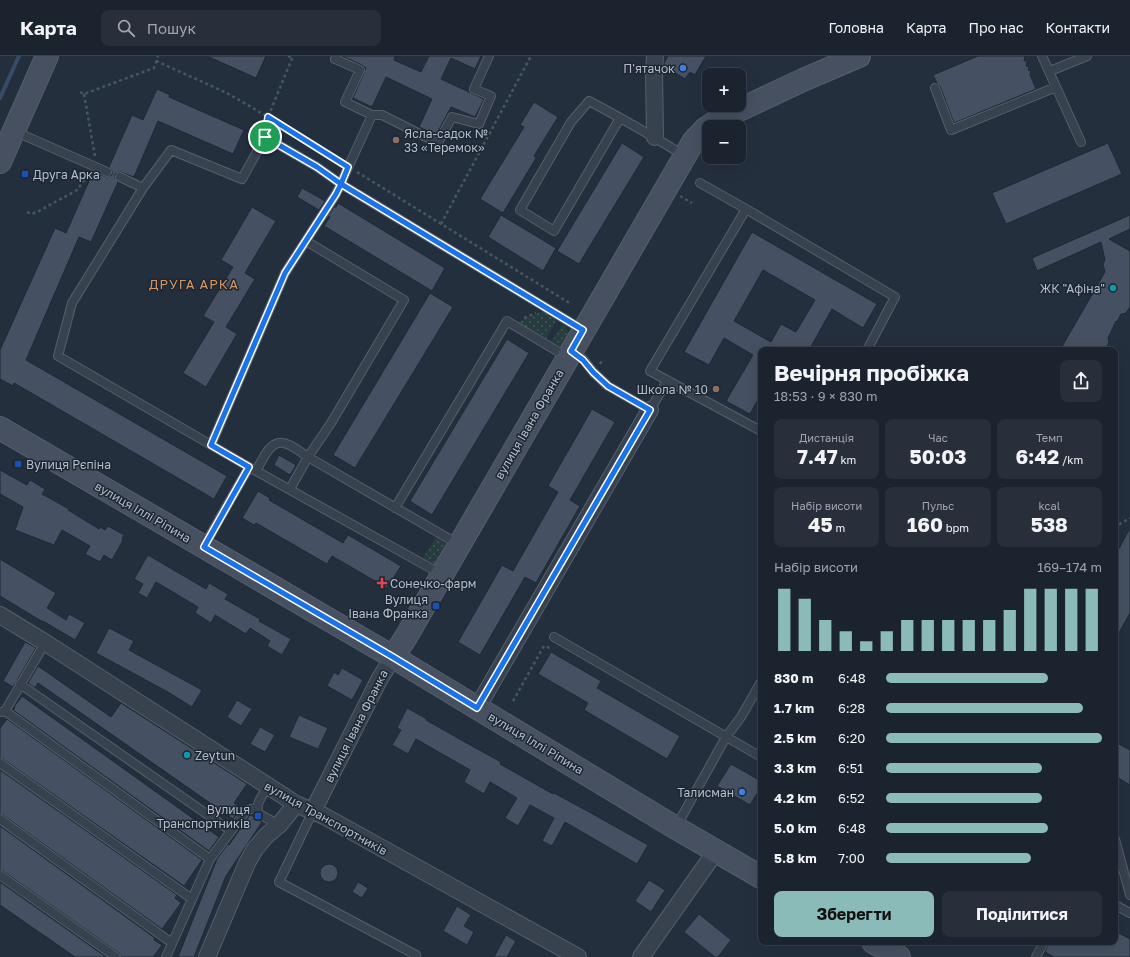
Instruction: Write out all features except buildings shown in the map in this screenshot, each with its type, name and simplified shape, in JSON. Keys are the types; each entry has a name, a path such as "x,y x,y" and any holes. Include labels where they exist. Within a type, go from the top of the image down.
{"main road":[{"path":"0,162 47,56"},
{"name":"вулиця Івана Франка","path":"393,657 693,142 701,133 720,119 803,80 859,56"},
{"name":"вулиця Іллі Ріпина","path":"0,428 393,657 676,828 758,875"},
{"path":"881,945 899,957"}],"street":[{"path":"655,56 655,137"},
{"path":"477,708 650,410"},
{"name":"вулиця Транспортників","path":"0,615 296,804 313,811 578,957"},
{"name":"вулиця Івана Франка","path":"313,811 379,680 393,657"},
{"path":"207,957 247,863 255,849 266,836 279,825 296,804"},
{"path":"641,957 716,851"}],"lane":[{"path":"336,56 335,59 360,70 345,102 372,115 382,115 438,143 452,117 479,124 491,96 474,89 489,56"},
{"path":"1042,56 1081,142"},
{"path":"1050,71 1087,56"},
{"path":"935,88 952,130 1056,87"},
{"path":"620,118 554,231 520,210 571,122 589,101 655,137 684,156"},
{"path":"211,445 285,273 336,194 372,115"},
{"path":"14,130 107,172"},
{"path":"442,574 252,469 58,356 72,303 143,188 171,150 242,179 265,137 317,167 341,184 583,330"},
{"path":"120,177 143,188"},
{"path":"700,182 895,297 869,347"},
{"path":"746,209 650,371 758,429"},
{"path":"290,489 404,300 306,241"},
{"path":"394,508 507,322 569,355 583,360 608,386 650,410 667,381"},
{"path":"204,547 252,469 274,445 282,443 290,446 459,545"},
{"path":"554,637 758,755"},
{"path":"45,643 3,711 210,859"},
{"path":"20,684 231,831"},
{"path":"676,828 726,737 741,717 758,687"},
{"path":"0,763 192,899"},
{"path":"269,786 258,803 257,808 259,812 279,825"},
{"path":"166,957 210,859 246,811 257,808"},
{"path":"313,811 279,882 416,955"},
{"path":"0,819 172,943"},
{"path":"1118,850 1130,895"},
{"path":"0,875 116,957"},
{"path":"1118,907 1130,913"},
{"path":"1036,957 1042,945"}],"path":[{"path":"80,92 84,94 154,68 158,56"},
{"path":"265,137 268,117 293,57 288,56"},
{"path":"441,224 531,56"},
{"path":"156,61 227,93 268,117 571,304"},
{"path":"84,94 96,162"},
{"path":"27,212 32,214 39,211 77,190 93,169"},
{"path":"523,319 540,310"},
{"path":"1118,526 1130,518"},
{"path":"513,701 544,646 559,653 564,644"}],"green space":[{"path":"542,311 557,320 546,339 518,322"},
{"path":"563,324 567,328 570,336 563,346 556,345 551,342"},
{"path":"436,537 443,541 447,548 437,565 423,558"}],"waterway":[{"path":"0,98 19,56"}],"place":[{"name":"П'ятачок","path":"683,68"},
{"name":"Ясла-садок № 33 «Теремок»","path":"396,140"},
{"name":"Друга Арка","path":"25,174"},
{"name":"ЖК \"Афіна\"","path":"1113,288"},
{"name":"Школа № 10","path":"716,389"},
{"name":"Вулиця Рєпіна","path":"18,464"},
{"name":"Сонечко-фарм","path":"382,583"},
{"name":"Вулиця Івана Франка","path":"436,606"},
{"name":"Zeytun","path":"187,755"},
{"name":"Талисман","path":"742,792"},
{"name":"Вулиця Транспортників","path":"258,816"}],"district":[{"name":"ДРУГА АРКА","path":"194,284"}],"route":[{"path":"265,137 268,117 348,167 341,184 583,330 571,351 583,360 608,386 650,410 477,708 393,657 204,547 249,467 211,445 285,273 341,184 317,167 265,137"}]}
